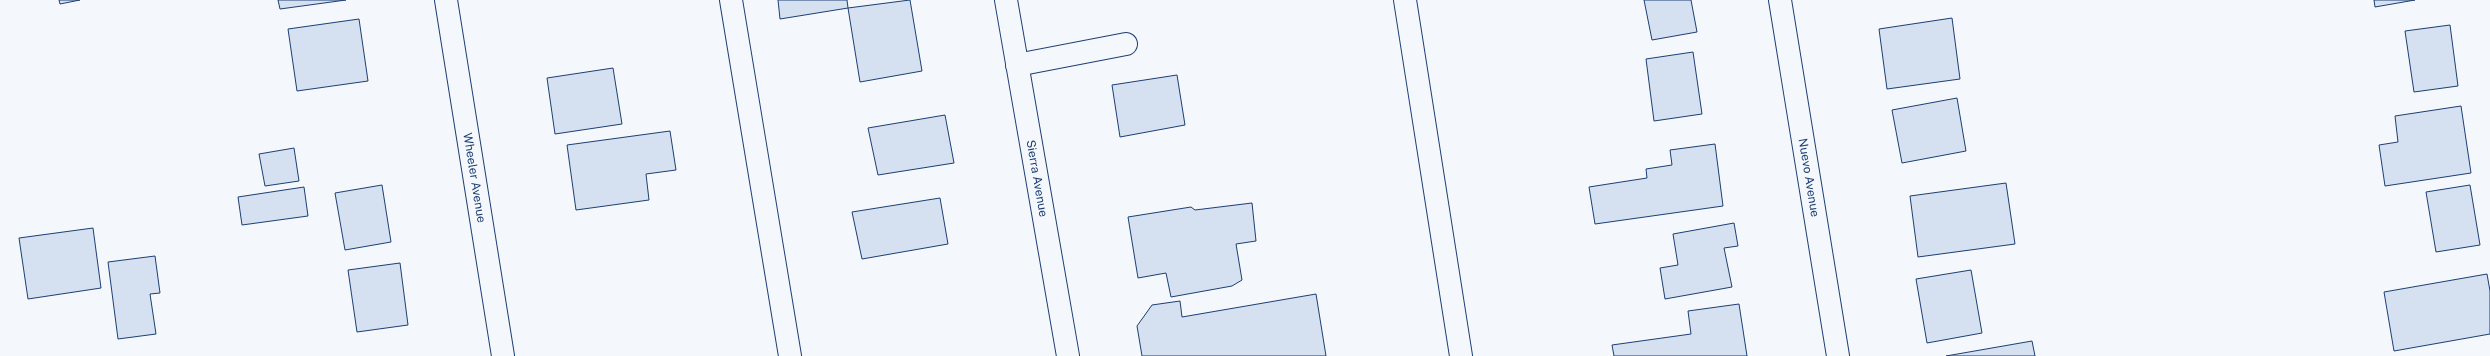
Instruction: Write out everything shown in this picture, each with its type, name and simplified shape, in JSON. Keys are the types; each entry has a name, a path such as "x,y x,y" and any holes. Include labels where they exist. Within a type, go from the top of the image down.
{"street":[{"name":"Wheeler Avenue","path":"446,0 502,356"},
{"path":"731,0 790,356"},
{"name":"Sierra Avenue","path":"1006,0 1068,356"},
{"path":"1405,0 1461,356"},
{"name":"Nuevo Avenue","path":"1780,0 1838,356"},
{"path":"1017,65 1126,44"}],"building":[{"path":"59,0 80,0 60,4"},
{"path":"278,0 346,0 280,9"},
{"path":"778,0 847,0 848,8 780,19"},
{"path":"910,0 922,71 860,82 848,8"},
{"path":"1644,0 1691,0 1697,32 1652,40"},
{"path":"2374,0 2415,0 2375,7"},
{"path":"1952,18 1960,79 1887,89 1879,29"},
{"path":"359,19 368,81 297,91 288,29"},
{"path":"2450,25 2458,86 2414,92 2405,31"},
{"path":"1693,52 1702,114 1654,121 1646,59"},
{"path":"613,68 622,124 555,134 547,78"},
{"path":"1177,75 1185,125 1120,137 1112,85"},
{"path":"1957,98 1966,151 1902,163 1892,110"},
{"path":"2461,106 2471,173 2385,186 2379,145 2398,142 2395,116"},
{"path":"945,115 954,163 878,175 868,128"},
{"path":"670,131 676,170 646,174 649,200 576,210 567,145"},
{"path":"1715,144 1723,206 1595,224 1589,187 1647,178 1646,169 1672,165 1670,150"},
{"path":"294,148 299,181 265,186 259,154"},
{"path":"2006,183 2015,244 1918,257 1910,196"},
{"path":"382,185 391,242 345,250 335,193"},
{"path":"2470,185 2480,245 2436,252 2426,192"},
{"path":"304,187 308,216 242,225 238,197"},
{"path":"940,198 948,244 862,259 852,212"},
{"path":"1252,203 1256,241 1236,244 1242,280 1232,286 1171,297 1166,273 1138,278 1128,217 1191,207 1195,210"},
{"path":"1734,223 1738,246 1724,248 1732,287 1665,299 1660,268 1678,265 1673,234"},
{"path":"93,228 101,288 28,299 19,238"},
{"path":"155,256 160,293 150,294 156,334 118,339 108,262"},
{"path":"400,263 408,325 357,332 348,270"},
{"path":"1971,270 1982,333 1927,343 1916,279"},
{"path":"2487,274 2490,291 2490,334 2394,351 2384,292"},
{"path":"1316,294 1326,356 1142,356 1137,326 1152,305 1180,301 1182,317"},
{"path":"1739,304 1747,356 1614,356 1612,345 1691,334 1688,311"},
{"path":"2032,341 2035,356 1946,356"}]}
